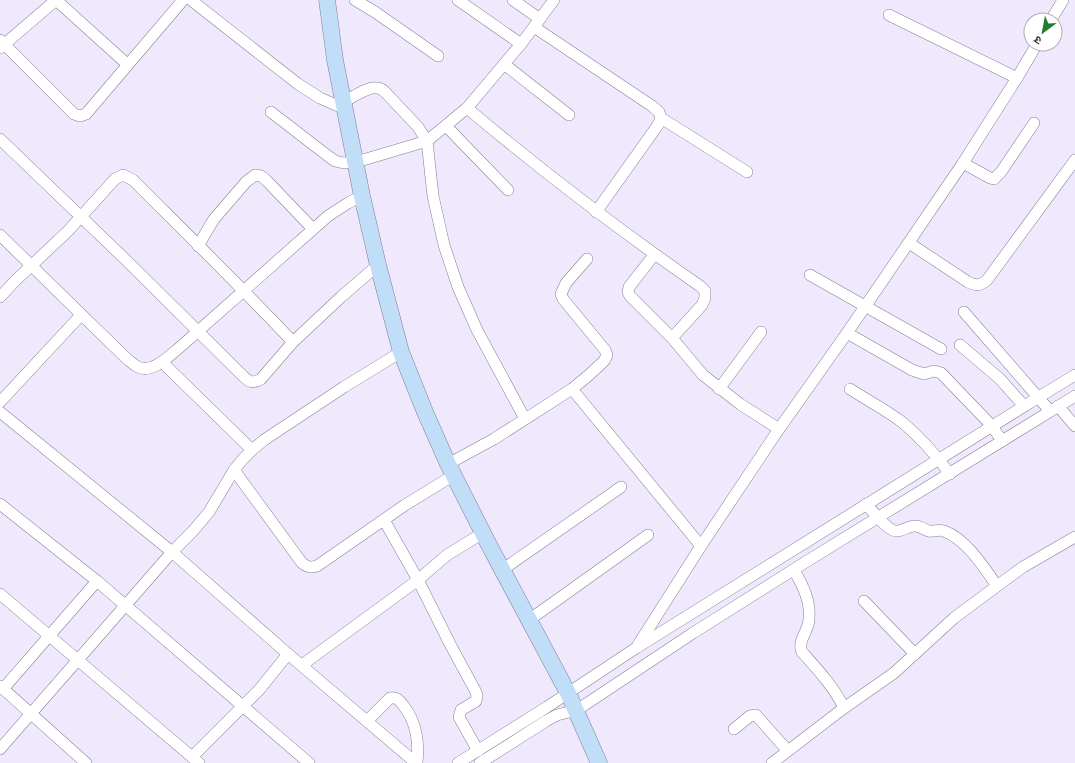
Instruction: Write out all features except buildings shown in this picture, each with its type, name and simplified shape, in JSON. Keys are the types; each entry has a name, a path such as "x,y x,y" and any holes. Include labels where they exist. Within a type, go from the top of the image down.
{"street":[{"path":"127,64 56,0 2,44 74,114 80,116 86,114 183,0"},
{"path":"191,0 298,84 320,98 344,105 367,90 375,87 380,88 386,92 418,127 426,141 433,196 444,245 458,286 477,330 525,419"},
{"path":"327,0 334,52 362,196 378,265 401,352 425,412 451,470 502,570 577,710 598,763"},
{"path":"458,0 521,44"},
{"path":"513,0 537,23 652,106 659,112 661,118 747,172"},
{"path":"271,112 335,160 344,163 356,162 426,141 467,108 521,44 554,0"},
{"path":"1056,12 1063,0"},
{"path":"359,1 438,56"},
{"path":"888,15 1017,78"},
{"path":"636,648 779,428 847,334 963,162 1032,52"},
{"path":"504,64 569,115"},
{"path":"467,108 531,162 596,212 705,291 705,298 702,304 672,338"},
{"path":"596,212 658,125 661,118"},
{"path":"963,162 994,179 1002,172 1034,123"},
{"path":"446,126 508,190"},
{"path":"0,138 172,304 243,376 252,382 256,382 261,379 293,342 340,297 378,265"},
{"path":"909,243 968,282 975,285 982,284 987,280 1075,160"},
{"path":"198,246 214,220 246,182 255,175 261,176 267,181 313,229"},
{"path":"0,297 31,266 46,254 82,217 115,179 123,176 133,180 244,290 293,342"},
{"path":"0,235 127,359 139,367 148,368 162,362 198,332 328,216 362,196"},
{"path":"654,255 631,283 628,292 630,296 672,338 703,375 740,404 779,428"},
{"path":"234,470 302,563 306,567 312,568 317,566 384,520 494,439 572,389 604,361 606,355 605,350 563,299 561,294 566,283 587,259"},
{"path":"810,275 940,349"},
{"path":"964,312 1039,396 1075,426"},
{"path":"0,402 81,315"},
{"path":"720,389 761,332"},
{"path":"847,334 912,370 924,374 934,371 941,373 992,426 1002,441"},
{"path":"960,345 1000,379 1024,406"},
{"path":"0,749 172,552 193,531 209,512 234,470 252,450 264,440 344,387 401,352"},
{"path":"162,362 252,450"},
{"path":"458,763 636,648 939,460 1039,396 1071,378 1075,395 1054,409 693,633 577,710 557,715 546,721 480,763"},
{"path":"572,389 701,546"},
{"path":"850,389 902,422 922,441 950,474"},
{"path":"0,412 172,552 288,654 416,763"},
{"path":"896,486 906,501"},
{"path":"502,570 621,487"},
{"path":"0,504 97,581 309,763"},
{"path":"866,504 893,531 897,532 911,526 916,526 928,531 942,530 947,532 968,548 997,586"},
{"path":"384,520 418,580 476,692 476,700 461,710 459,717 478,750"},
{"path":"302,665 418,580 447,555 483,533"},
{"path":"529,620 648,535"},
{"path":"772,763 787,750 894,673 954,618 1023,568 1075,537"},
{"path":"795,549 804,563"},
{"path":"794,570 806,593 809,607 809,621 800,643 800,647 802,652 831,686 844,708"},
{"path":"86,763 2,688 97,581"},
{"path":"0,594 195,760 259,690 288,654"},
{"path":"864,601 915,654"},
{"path":"683,619 693,633"},
{"path":"367,721 390,698 399,700 413,720 417,732 418,746 416,763"},
{"path":"734,729 750,716 756,716 787,750"}]}
